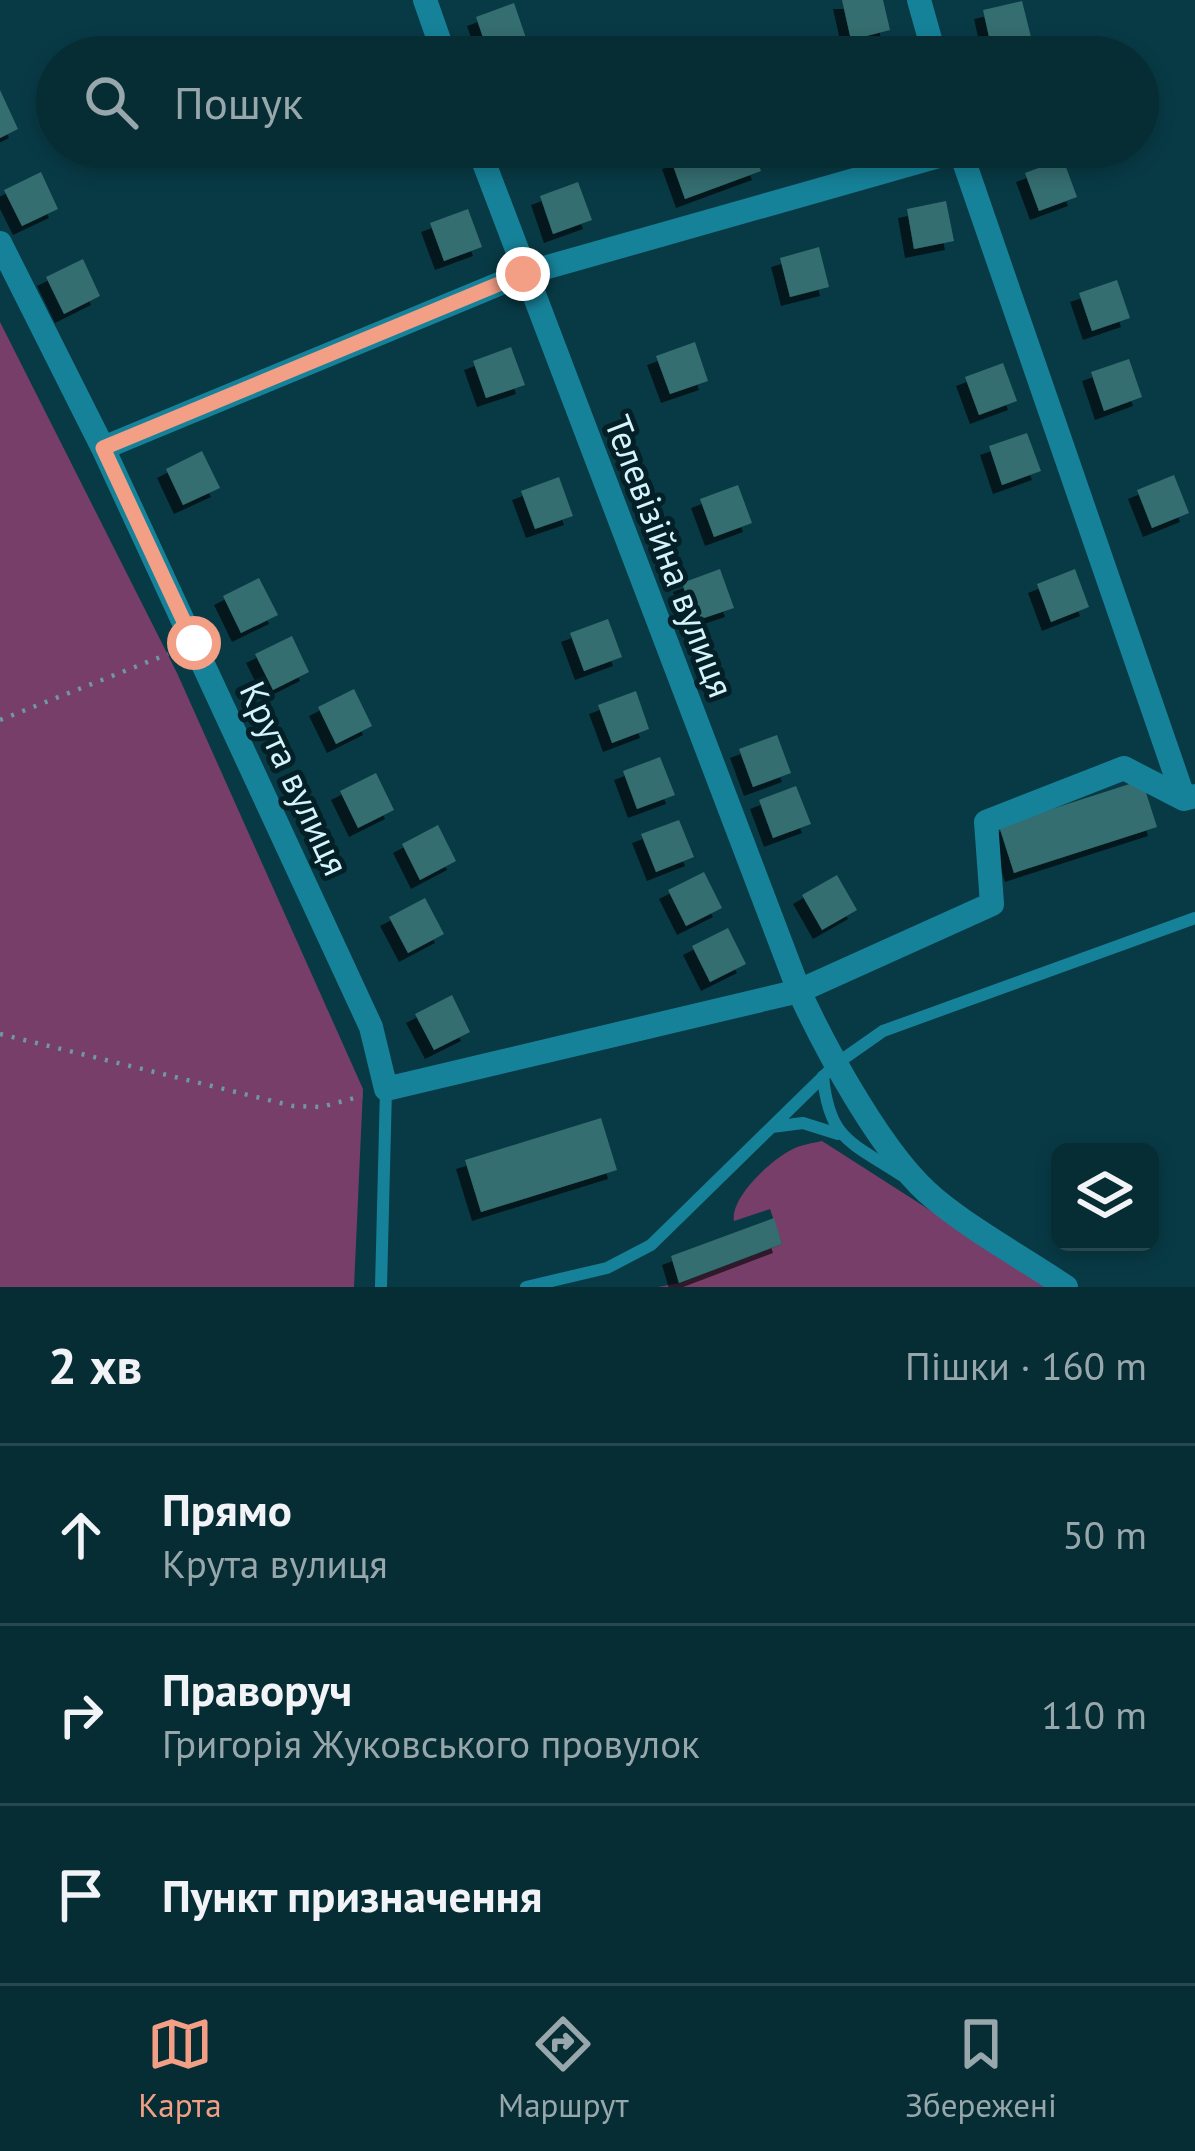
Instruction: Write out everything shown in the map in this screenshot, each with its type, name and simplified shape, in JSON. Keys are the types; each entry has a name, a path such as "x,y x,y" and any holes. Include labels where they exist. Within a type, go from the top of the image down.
{"street":[{"path":"425,0 438,36"},
{"path":"919,0 929,36"},
{"name":"Телевізійна вулиця","path":"485,168 830,1070 909,1174 932,1196 1066,1287"},
{"path":"103,448 523,274 890,168"},
{"path":"966,168 1190,797"},
{"name":"Крута вулиця","path":"0,243 103,448 370,1027 386,1089"},
{"path":"386,1089 799,991 992,904 986,822 1124,768 1190,797"}],"lane":[{"path":"526,1287 607,1268 651,1245 830,1070 883,1031 1195,919"},
{"path":"830,1070 826,1110 844,1138"},
{"path":"380,1287 386,1089"},
{"path":"772,1127 818,1125 932,1196"}],"path":[{"path":"0,720 194,643"},
{"path":"0,1034 293,1106 321,1107 386,1089"}],"shaded area":[{"path":"0,322 177,673 363,1089 354,1287 0,1287"},
{"path":"822,1141 1050,1287 658,1287 782,1244 770,1209 734,1221 735,1211 745,1190 774,1161"}],"building":[{"path":"842,0 883,0 890,30 850,36"},
{"path":"1022,1 1031,36 989,36 983,10"},
{"path":"514,3 525,36 482,36 476,17"},
{"path":"0,90 18,129 0,138"},
{"path":"674,168 760,168 761,171 685,199"},
{"path":"1066,168 1077,197 1039,211 1025,173"},
{"path":"41,172 58,209 22,226 4,190"},
{"path":"578,182 592,220 553,234 540,196"},
{"path":"946,201 954,241 914,249 907,209"},
{"path":"468,209 482,247 444,261 430,223"},
{"path":"819,247 829,287 790,297 780,258"},
{"path":"83,259 100,296 64,314 46,277"},
{"path":"1117,280 1130,318 1092,331 1079,293"},
{"path":"695,342 708,381 670,394 656,356"},
{"path":"511,347 525,385 486,398 473,361"},
{"path":"1129,359 1142,397 1104,411 1091,372"},
{"path":"1003,363 1017,401 979,415 965,377"},
{"path":"1027,433 1041,471 1002,485 989,446"},
{"path":"202,451 220,488 183,505 166,469"},
{"path":"1174,475 1189,513 1152,528 1137,490"},
{"path":"559,477 573,516 535,529 521,491"},
{"path":"738,485 752,523 714,537 700,499"},
{"path":"720,569 734,608 695,621 682,583"},
{"path":"1075,569 1089,607 1051,622 1037,584"},
{"path":"259,578 278,615 241,633 223,596"},
{"path":"608,619 622,657 584,671 570,633"},
{"path":"292,636 309,672 273,690 255,654"},
{"path":"354,689 372,726 336,744 318,707"},
{"path":"636,691 649,729 612,743 598,705"},
{"path":"777,735 791,773 753,787 739,749"},
{"path":"660,757 675,795 637,809 623,771"},
{"path":"376,773 394,810 358,828 340,791"},
{"path":"1142,780 1157,827 1014,873 999,826"},
{"path":"796,786 811,824 773,838 759,800"},
{"path":"679,820 694,857 656,872 641,834"},
{"path":"438,825 456,861 420,880 402,844"},
{"path":"704,872 722,908 686,926 668,890"},
{"path":"837,875 857,910 822,930 802,895"},
{"path":"425,898 444,934 408,953 389,917"},
{"path":"728,928 746,964 710,982 692,946"},
{"path":"452,995 470,1032 434,1050 415,1014"},
{"path":"601,1118 617,1170 481,1212 465,1160"},
{"path":"774,1218 782,1244 679,1283 671,1256"}],"route":[{"path":"194,643 103,448 523,274"}]}
